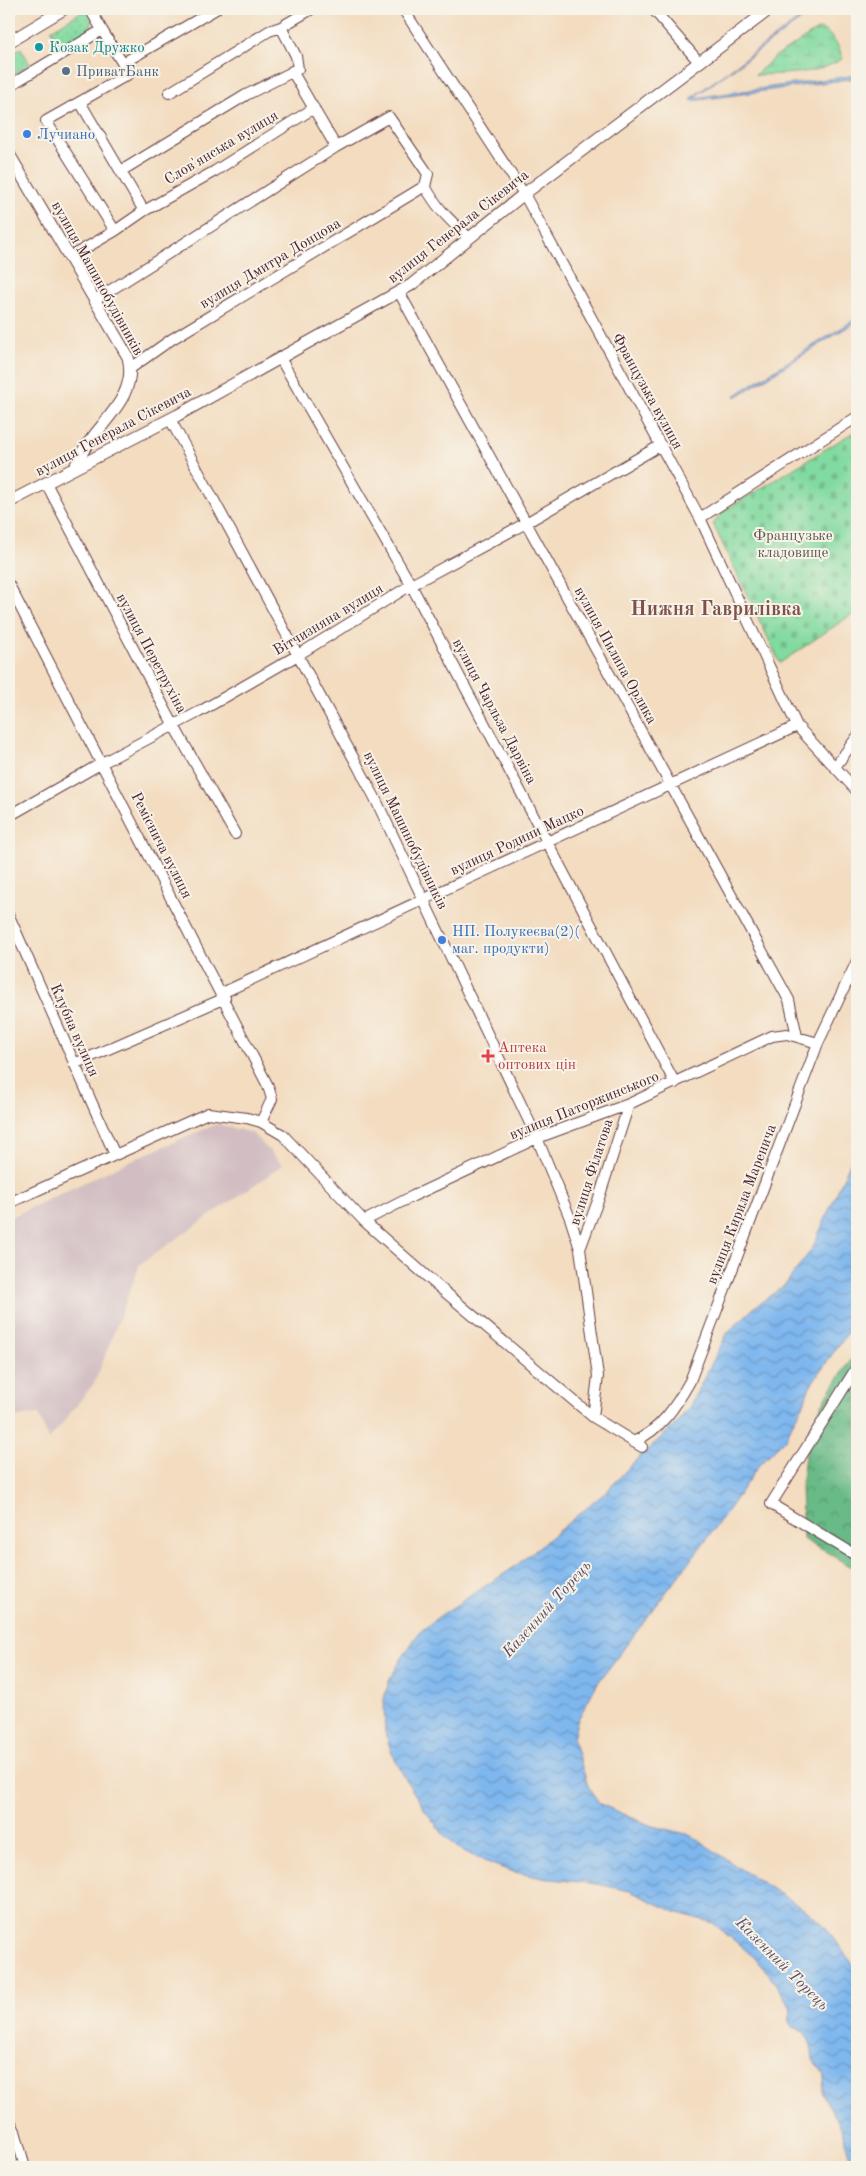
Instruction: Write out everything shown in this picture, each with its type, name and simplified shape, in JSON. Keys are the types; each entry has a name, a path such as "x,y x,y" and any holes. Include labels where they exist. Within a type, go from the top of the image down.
{"street":[{"path":"9,42 64,9"},
{"path":"90,9 129,74 46,122 115,231"},
{"path":"124,66 216,9"},
{"name":"Французька вулиця","path":"403,9 524,194 700,518 796,726 857,790"},
{"path":"653,9 699,62"},
{"name":"вулиця Генерала Сікевича","path":"9,502 170,419 411,285 524,194 770,9"},
{"path":"169,93 269,31 281,27 310,10"},
{"path":"121,171 246,95 298,69 296,56 281,27"},
{"path":"9,86 102,30"},
{"path":"292,71 336,147"},
{"path":"80,102 144,211"},
{"name":"Слов'янська вулиця","path":"70,258 144,211 215,171 314,108"},
{"path":"95,300 336,147 389,117 428,174 425,186 443,214 469,238"},
{"name":"вулиця Машинобудівників","path":"9,154 128,357 131,368 130,381 123,398 79,455 75,468"},
{"name":"вулиця Дмитра Донцова","path":"131,368 172,339 425,186"},
{"name":"вулиця Пилипа Орлика","path":"398,292 790,1000 797,1036"},
{"name":"вулиця Чарльза Дарвіна","path":"280,358 411,585 676,1083"},
{"path":"700,518 857,417"},
{"name":"вулиця Машинобудівників","path":"170,419 374,796 537,1138 570,1218 580,1250 598,1376 593,1417"},
{"name":"Вітчизняна вулиця","path":"9,816 102,763 174,726 298,655 411,585 526,523 661,446"},
{"name":"вулиця Перетрухіна","path":"46,483 174,726 235,834"},
{"name":"Реміснича вулиця","path":"9,585 268,1086 272,1099 261,1122"},
{"name":"вулиця Родини Мацко","path":"74,1064 223,996 424,899 796,726"},
{"path":"835,766 857,737"},
{"name":"Клубна вулиця","path":"9,916 115,1155"},
{"name":"вулиця Кирила Маренича","path":"593,1417 637,1444 675,1408 690,1381 818,1042 857,961"},
{"name":"вулиця Паторжинського","path":"364,1221 412,1196 537,1138 629,1104 772,1036 787,1034 818,1042"},
{"name":"вулиця Філатова","path":"580,1250 629,1104"},
{"path":"9,1203 208,1113 247,1118 261,1122 283,1135 364,1221 593,1417"},
{"path":"857,1367 771,1504 857,1556"},
{"path":"9,2120 25,2167"}],"shaded area":[{"path":"217,1124 252,1133 283,1165 140,1264 95,1382 49,1440 38,1414 9,1419 9,1218 134,1159"}],"green space":[{"path":"81,12 87,12 92,17 91,28 60,46 51,30"},
{"path":"819,29 828,33 835,41 842,59 810,71 755,75 776,56"},
{"path":"21,48 30,64 9,77 9,56"},
{"name":"Французьке кладовище","path":"857,430 857,611 780,663 713,524 724,511"},
{"path":"857,1350 857,1570 803,1539 801,1487 808,1431 828,1394"}],"water":[{"path":"813,9 816,9 693,98 857,75 857,78 692,101 691,98"},
{"path":"857,318 857,321 736,397 735,395"},
{"name":"Казенний Торець","path":"857,1147 857,1319 810,1386 803,1406 786,1438 759,1465 723,1517 597,1684 577,1721 573,1739 588,1786 600,1804 652,1826 691,1835 807,1911 824,1925 857,1970 857,2167 853,2167 841,2128 822,2093 825,2075 813,2060 811,2045 807,2036 803,2031 792,2027 789,2022 790,2006 769,1974 748,1952 713,1923 675,1912 630,1891 597,1884 542,1878 510,1871 458,1848 443,1834 427,1813 407,1782 391,1751 385,1732 384,1699 389,1681 419,1633 438,1617 513,1568 606,1492 633,1463 675,1425 688,1409 728,1332 757,1305 785,1285 812,1249"}],"place":[{"name":"Козак Дружко","path":"39,47"},
{"name":"ПриватБанк","path":"66,71"},
{"name":"Лучиано","path":"27,134"},
{"name":"НП. Полукеєва(2)( маг. продукти)","path":"442,940"},
{"name":"Аптека оптових цін","path":"488,1056"}],"district":[{"name":"Нижня Гаврилівка","path":"716,608"}]}
